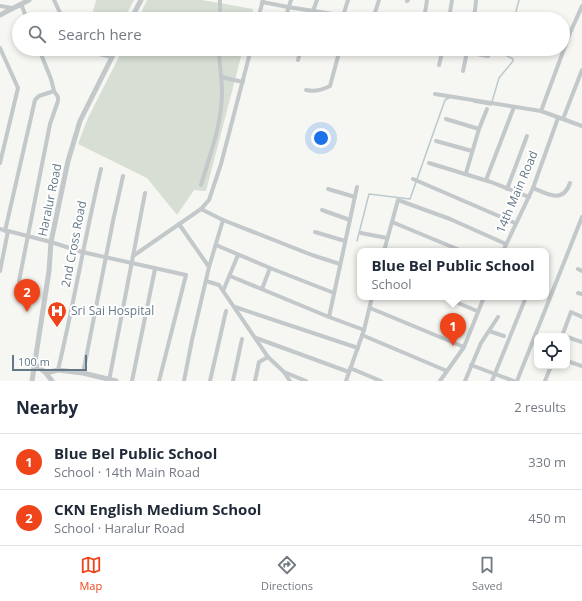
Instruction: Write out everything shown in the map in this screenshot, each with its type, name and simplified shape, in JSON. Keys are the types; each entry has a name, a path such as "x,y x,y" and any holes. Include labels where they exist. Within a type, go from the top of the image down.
{"street":[{"path":"4,0 1,6 12,8"},
{"path":"0,14 29,0"},
{"path":"54,0 60,12"},
{"path":"135,12 141,0"},
{"path":"220,0 220,12"},
{"path":"287,12 291,0"},
{"path":"313,11 316,0"},
{"path":"344,12 348,0"},
{"path":"374,12 378,0"},
{"path":"425,12 427,0"},
{"path":"450,12 452,0"},
{"path":"260,12 262,1 288,8 319,12"},
{"path":"475,12 476,1"},
{"path":"21,4 24,12"},
{"path":"570,33 582,6"},
{"path":"0,48 18,88 0,164"},
{"path":"19,281 50,124 58,101 58,97 54,91 42,56"},
{"path":"108,56 112,57"},
{"path":"201,186 219,122 222,93 219,56"},
{"path":"133,256 202,209 209,200 214,188 249,56"},
{"path":"298,60 299,56"},
{"path":"306,90 322,90 330,86 338,56"},
{"path":"439,65 441,56"},
{"path":"463,71 466,56"},
{"path":"541,111 561,56"},
{"name":"Haralur Road","path":"32,381 49,271 51,242 68,161 80,121 112,57"},
{"path":"563,119 582,70"},
{"path":"221,77 243,82"},
{"path":"0,271 35,100 39,96 54,91"},
{"path":"435,94 541,111 582,126"},
{"path":"486,180 514,107"},
{"path":"466,173 479,129 487,109"},
{"name":"14th Main Road","path":"505,248 515,223 533,188 558,118"},
{"path":"446,119 479,129"},
{"path":"507,189 527,136"},
{"path":"436,141 472,151"},
{"path":"429,163 466,173 529,197"},
{"name":"2nd Cross Road","path":"58,370 70,318 82,252 101,170"},
{"path":"83,373 123,176"},
{"path":"413,179 515,223"},
{"path":"533,188 551,196 557,196 568,189 570,183"},
{"path":"329,317 357,187"},
{"path":"328,189 355,197"},
{"path":"109,380 145,193"},
{"path":"385,248 398,200 450,219 506,244"},
{"path":"202,209 223,220 312,255 340,264"},
{"path":"322,210 350,220"},
{"path":"549,299 582,217"},
{"path":"184,381 209,267 223,220"},
{"path":"392,222 455,248"},
{"path":"178,224 209,267"},
{"path":"0,229 106,258 186,275 159,381"},
{"path":"315,232 345,241"},
{"path":"361,233 388,238"},
{"path":"216,245 334,293"},
{"path":"223,291 238,254"},
{"path":"262,289 270,268"},
{"path":"132,381 155,269"},
{"path":"230,276 364,330"},
{"path":"206,281 218,285 235,307 268,357 284,372 290,381"},
{"path":"346,381 364,330 371,300"},
{"path":"451,300 477,311"},
{"path":"440,381 464,347 482,300"},
{"path":"492,381 525,300"},
{"path":"471,365 516,381 549,300"},
{"path":"235,307 358,348"},
{"path":"370,308 464,347"},
{"path":"210,381 226,311"},
{"path":"565,333 571,312 582,316"},
{"path":"465,381 481,343 498,317"},
{"path":"489,331 504,336"},
{"path":"362,335 447,371"},
{"path":"233,381 242,338"},
{"path":"256,338 381,381"},
{"path":"570,338 582,342"},
{"path":"255,381 259,362 268,357"},
{"path":"570,362 582,366"},
{"path":"35,364 46,373 52,381"},
{"path":"545,381 550,369"},
{"path":"46,373 58,370 83,373 116,381"},
{"path":"284,372 306,381"}],"shaded area":[{"path":"96,0 134,0 128,12 93,12"},
{"path":"147,0 202,0 253,9 252,12 141,12"},
{"path":"119,56 241,56 206,191 194,190 177,215 147,178 78,144 88,118"}],"waterway":[{"path":"516,12 519,0"},
{"path":"474,102 491,105 499,78 513,61 513,59 507,56"},
{"path":"357,241 369,194 410,199 445,100 449,98"}],"place":[{"name":"CKN English Medium School","path":"27,312"},
{"name":"Sri Sai Hospital","path":"57,328"},
{"name":"Blue Bel Public School","path":"453,346"}]}
